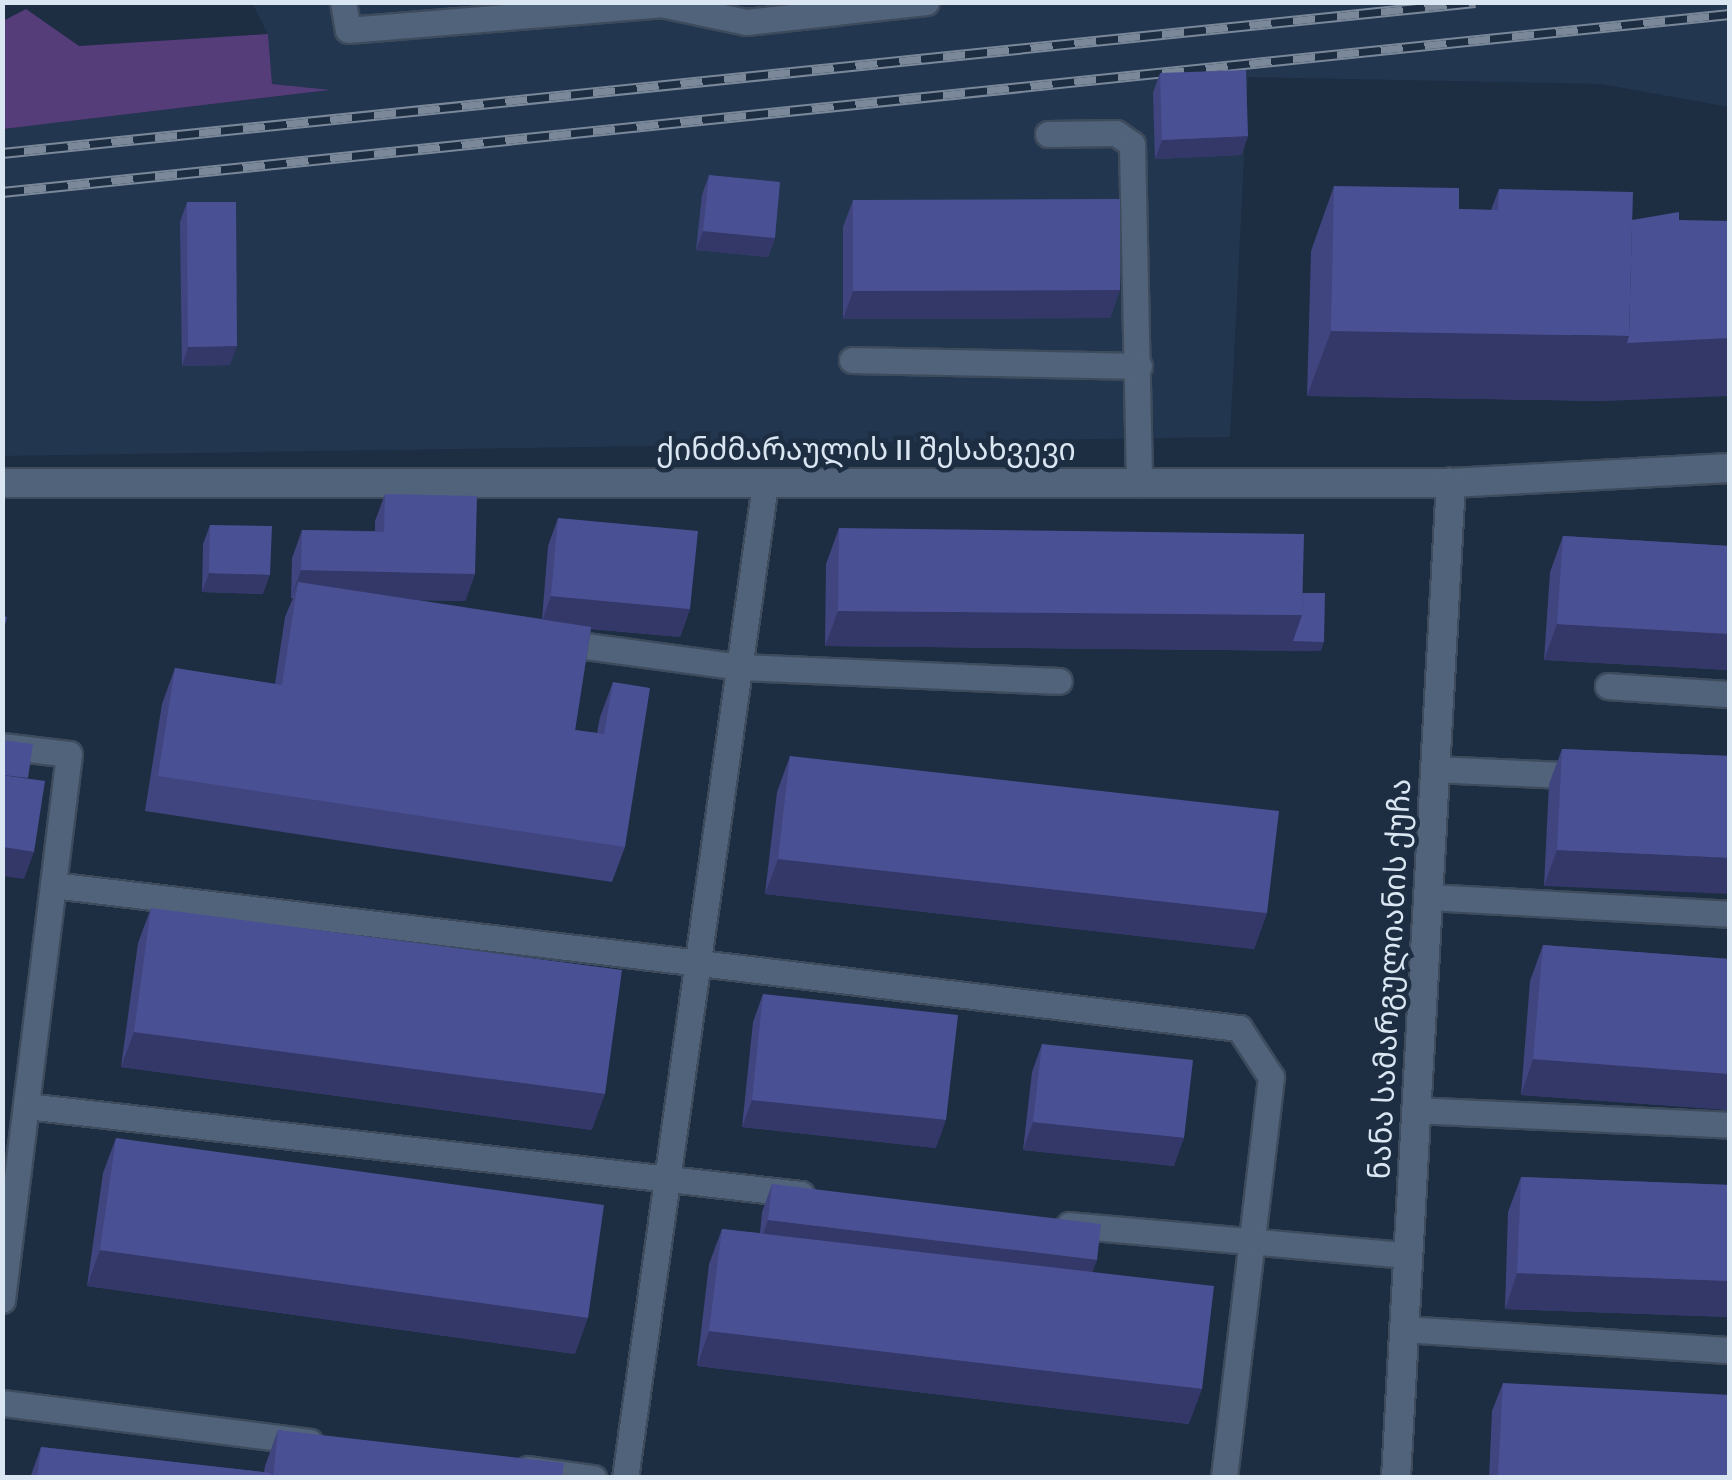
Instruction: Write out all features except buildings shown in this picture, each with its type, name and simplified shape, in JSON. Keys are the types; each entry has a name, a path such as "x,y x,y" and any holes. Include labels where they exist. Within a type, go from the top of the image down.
{"street":[{"name":"ქინძმარაულის II შესახვევი","path":"2,483 1450,484 1730,468"},
{"name":"ნანა სამარგულიანის ქუჩა","path":"1396,1478 1450,484"}],"lane":[{"path":"343,2 348,30 661,3 746,22 926,2"},
{"path":"1048,134 1116,133 1132,144 1139,484"},
{"path":"852,360 1139,366"},
{"path":"625,1478 766,484"},
{"path":"524,638 741,667 1059,681"},
{"path":"1608,686 1730,694"},
{"path":"2,746 69,754 2,1300"},
{"path":"1434,769 1618,778"},
{"path":"53,885 698,966 1239,1028 1270,1076 1224,1478"},
{"path":"1428,897 1730,914"},
{"path":"26,1106 823,1197"},
{"path":"1416,1110 1730,1125"},
{"path":"1037,1221 1252,1246 1408,1255"},
{"path":"1404,1329 1730,1350"},
{"path":"2,1402 337,1445"},
{"path":"494,1465 592,1478"}],"shaded area":[{"path":"252,3 1729,3 1729,107 1601,84 1248,77 1230,437 3,456 2,129 324,91 272,84 268,34"},
{"path":"26,9 79,46 268,34 272,84 330,90 3,129 3,21"}],"railway":[{"path":"2,153 1475,2"},
{"path":"2,192 1730,14"}]}
